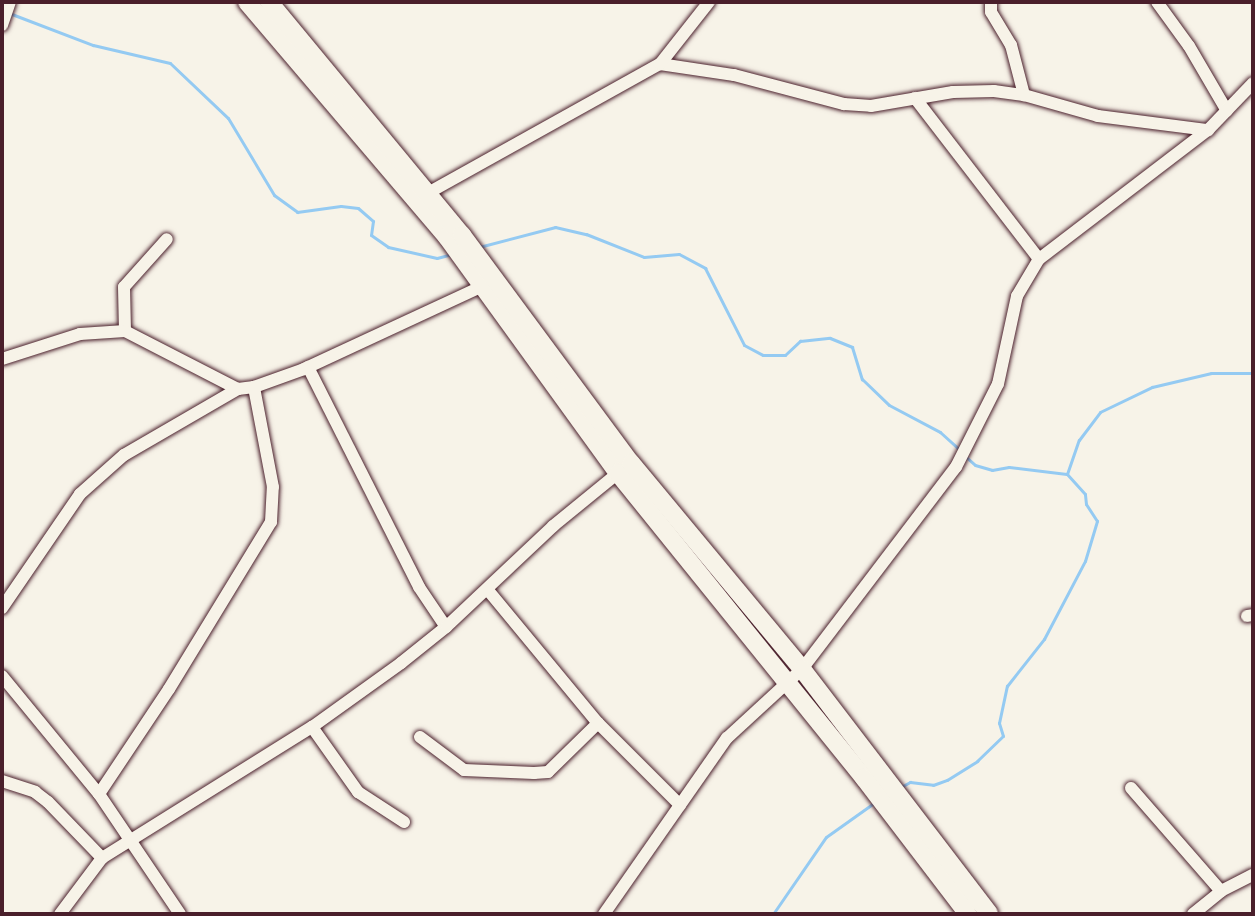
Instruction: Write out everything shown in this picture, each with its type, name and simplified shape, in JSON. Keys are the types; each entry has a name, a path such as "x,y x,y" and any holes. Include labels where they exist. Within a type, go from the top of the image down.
{"main road":[{"path":"247,2 282,32 426,194 618,473 786,684 870,772"},
{"path":"269,2 282,32 455,236"},
{"path":"475,267 481,287 524,334 802,669 870,772 989,914"},
{"path":"912,825 968,914"}],"street":[{"path":"426,194 660,64 709,2"},
{"path":"991,2 991,12 1011,45 1024,95"},
{"path":"1157,2 1189,46 1227,111"},
{"path":"2,25 10,4"},
{"path":"660,64 734,75 844,104 871,106 953,92 994,91 1024,95 1098,116 1208,130"},
{"path":"604,914 727,738 802,669 956,467 977,432 998,384 1017,296 1039,259 1208,130 1253,83"},
{"path":"915,98 1039,259"},
{"path":"125,331 124,287 167,239"},
{"path":"2,608 95,478 124,455 238,389 254,387 308,367 481,287"},
{"path":"2,359 80,334 125,331 238,389"},
{"path":"308,367 419,587 446,627"},
{"path":"99,794 265,538 271,522 273,487 254,387"},
{"path":"60,914 102,858 312,727 446,627 553,526 618,473"},
{"path":"487,589 598,723 680,805"},
{"path":"2,676 99,794 180,914"},
{"path":"420,737 464,770 548,772 598,723"},
{"path":"312,727 358,792 404,822"},
{"path":"2,781 35,792 48,802 102,858"},
{"path":"1131,788 1221,891"},
{"path":"1193,914 1221,891 1253,875"}],"waterway":[{"path":"9,13 93,45 170,63 228,118 274,195 297,212 341,206 358,208 373,221 371,235 388,247 437,258 452,254"},
{"path":"479,247 555,227 586,234 644,257 679,254 705,268 744,345 763,355 785,355 800,341 830,338 852,347 862,379 889,405 940,432 960,450"},
{"path":"899,788 910,782 933,785 947,780 977,761 1003,736 999,723 1007,686 1044,639 1085,561 1097,521 1086,504 1085,494 1067,474 1079,440 1100,412 1152,387 1211,373 1253,373"},
{"path":"965,456 975,465 992,470 1009,467 1067,474"},
{"path":"773,914 826,837 875,802"}]}
